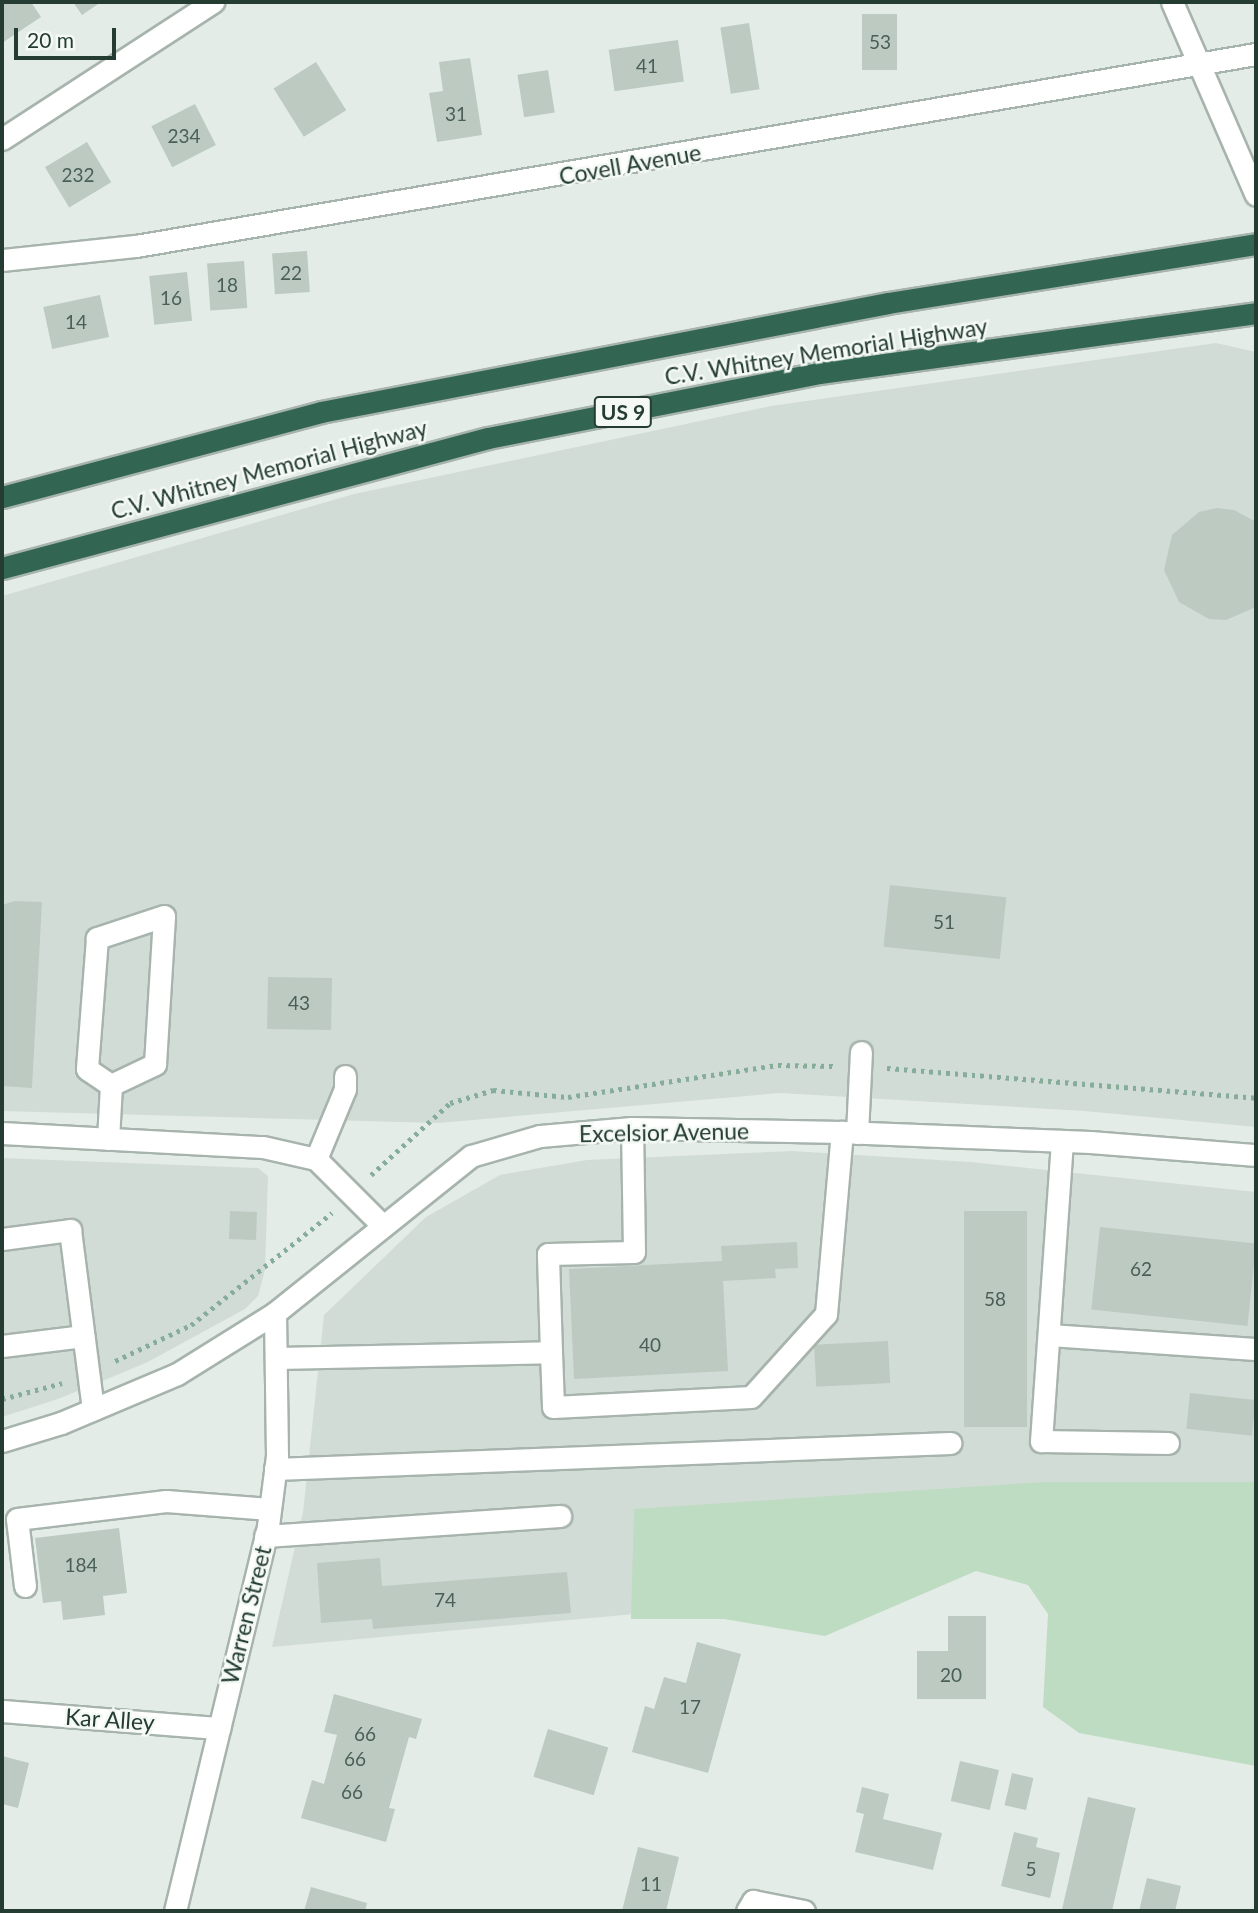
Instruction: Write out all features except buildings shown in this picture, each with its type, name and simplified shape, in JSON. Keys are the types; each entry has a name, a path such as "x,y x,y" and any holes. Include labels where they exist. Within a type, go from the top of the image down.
{"highway":[{"name":"C.V. Whitney Memorial Highway","path":"2,497 321,412 888,303 1256,244"},
{"name":"C.V. Whitney Memorial Highway","path":"2,568 488,438 820,373 1256,313"}],"street":[{"path":"2,139 213,2"},
{"path":"1172,2 1256,195"},
{"name":"Covell Avenue","path":"2,260 136,246 868,124 1199,62 1256,54"},
{"path":"164,916 155,1064 111,1085 87,1069 97,938 164,916"},
{"path":"632,1128 634,1252 548,1254 553,1407 751,1398 826,1314 861,1060"},
{"path":"316,1160 345,1089 345,1076"},
{"path":"108,1139 111,1085"},
{"name":"Excelsior Avenue","path":"2,1441 93,1410 177,1374 275,1313 471,1156 540,1136 632,1128 849,1132 1062,1141 1256,1156"},
{"path":"2,1133 264,1147 316,1160 383,1226"},
{"path":"1062,1141 1041,1441 1168,1443"},
{"path":"2,1239 70,1230 93,1410"},
{"name":"Warren Street","path":"175,1911 270,1509 275,1469 275,1313"},
{"path":"1049,1335 1256,1349"},
{"path":"2,1346 83,1336"},
{"path":"276,1358 551,1352"},
{"path":"275,1469 950,1443"},
{"path":"25,1586 17,1519 166,1500 270,1509"},
{"path":"265,1536 560,1516"},
{"name":"Kar Alley","path":"2,1711 219,1728"},
{"path":"750,1906 804,1911"}],"path":[{"path":"374,1172 450,1103 493,1090 568,1097 779,1065 861,1060 1256,1098"},
{"path":"2,1399 88,1374 191,1325 325,1220"}],"shaded area":[{"path":"1216,343 1256,352 1256,1127 1084,1111 780,1093 438,1123 2,1111 2,596 354,494 771,406"},
{"path":"792,1151 971,1162 1256,1192 1256,1491 646,1613 272,1647 303,1512 324,1315 426,1217 500,1175 587,1160"},
{"path":"2,1158 258,1168 268,1176 265,1270 258,1296 245,1309 146,1363 58,1399 2,1417"}],"green space":[{"path":"1043,1482 1256,1482 1256,1766 1079,1733 1043,1707 1048,1614 1028,1585 976,1571 825,1636 724,1619 631,1619 634,1509"}]}
